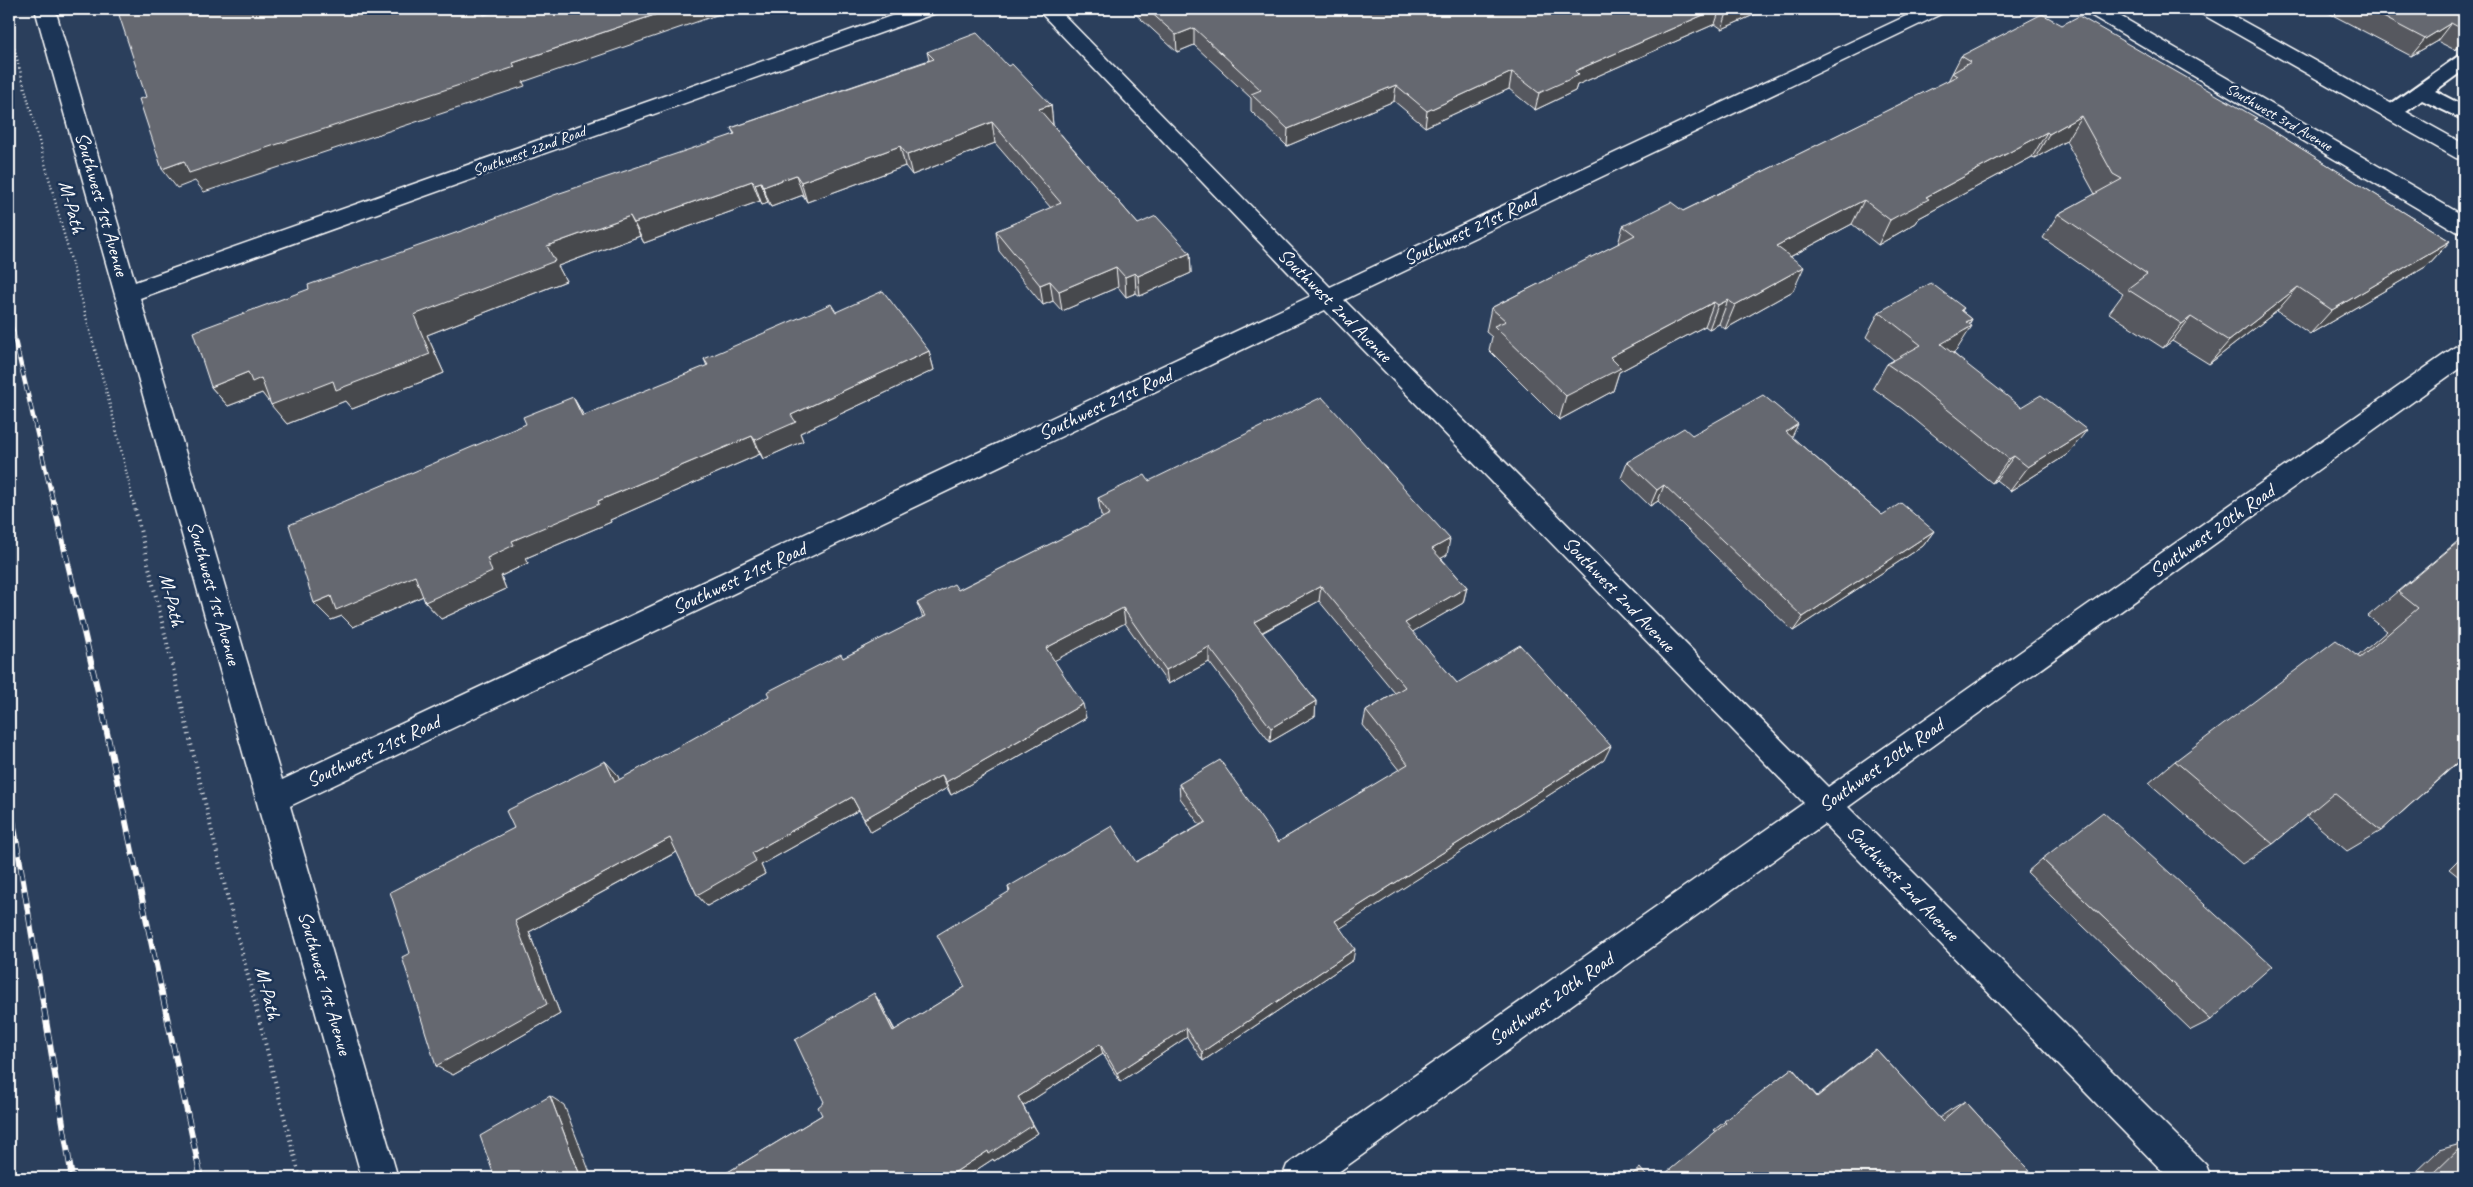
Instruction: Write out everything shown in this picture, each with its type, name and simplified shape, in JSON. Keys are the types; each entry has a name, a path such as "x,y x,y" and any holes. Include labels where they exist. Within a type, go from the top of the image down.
{"street":[{"name":"Southwest 1st Avenue","path":"45,9 273,799 380,1178"},
{"name":"Southwest 22nd Road","path":"128,294 929,9"},
{"name":"Southwest 2nd Avenue","path":"1047,9 2192,1178"},
{"name":"Southwest 21st Road","path":"273,799 1936,9"},
{"name":"Southwest 3rd Avenue","path":"2094,9 2464,226"},
{"path":"2207,9 2464,153"},
{"name":"Southwest 20th Road","path":"1300,1178 2464,353"}],"lane":[{"path":"2392,112 2424,92 2464,61"},
{"path":"2424,92 2464,114"}],"path":[{"name":"M-Path","path":"9,29 116,428 226,891 300,1178"}],"building":[{"path":"117,9 481,9 484,15 503,9 672,9 513,63 515,67 189,173 184,161 162,169 139,99 146,97"},
{"path":"1147,9 1717,9 1575,71 1579,75 1539,93 1512,72 1427,111 1396,85 1288,129 1251,94 1261,90 1194,28 1176,35"},
{"path":"1722,9 1736,9 1727,13"},
{"path":"2368,9 2464,9 2464,30 2451,23 2425,39"},
{"path":"2042,14 2062,25 2079,16 2257,118 2254,119 2450,241 2332,310 2298,287 2229,341 2191,317 2182,324 2127,289 2147,274 2058,214 2122,179 2113,174 2081,116 2049,134 2047,132 1926,197 1929,199 1890,220 1864,200 1776,246 1804,267 1735,305 1728,300 1718,305 1714,302 1610,357 1621,368 1566,396 1494,326 1506,321 1491,308 1635,235 1623,226 1671,202 1683,211 1957,76 1952,73 1971,62 1961,56"},
{"path":"977,33 1008,66 1012,64 1051,105 1039,109 1138,224 1156,216 1190,253 1138,276 1135,273 1125,277 1116,267 1059,291 1050,281 1040,285 996,231 1061,203 992,122 907,155 900,146 801,182 796,175 763,187 761,182 755,184 752,181 634,223 630,216 547,246 555,261 414,315 430,354 336,390 333,381 271,405 261,378 252,382 248,372 211,387 193,332 309,289 308,285 464,230 554,195 735,134 731,128 934,59 927,52"},
{"path":"1931,283 1964,308 1961,310 1972,319 1966,322 1972,326 1941,344 2021,407 2041,395 2087,430 2028,467 2014,456 2009,459 1916,384 1887,364 1921,345 1879,312"},
{"path":"883,291 929,351 791,415 796,422 755,440 752,436 598,501 599,504 512,541 514,545 487,558 492,572 425,602 415,576 336,610 331,596 314,603 289,525 526,424 523,417 573,397 582,416 708,365 704,359 831,304 836,312"},
{"path":"1763,395 1798,424 1786,432 1882,515 1901,503 1934,531 1803,617 1664,485 1657,490 1627,462 1684,428 1692,435"},
{"path":"1322,397 1450,539 1432,549 1467,587 1405,623 1457,683 1520,645 1611,746 1335,921 1355,949 1202,1052 1186,1028 1117,1073 1100,1044 1018,1097 1033,1125 989,1154 988,1151 946,1178 718,1178 822,1115 818,1107 824,1102 795,1040 874,993 893,1031 965,987 937,935 1010,891 1008,887 1112,826 1136,862 1206,822 1179,784 1220,760 1278,842 1408,764 1366,711 1405,687 1321,586 1254,622 1316,701 1271,728 1209,647 1166,670 1123,608 1046,648 1083,704 946,782 942,775 864,819 852,797 752,853 756,861 697,895 670,838 515,921 547,1004 436,1066 402,957 410,953 390,892 514,828 506,811 605,761 615,782 769,696 767,692 841,654 843,658 925,616 917,603 954,584 958,590 1110,514 1098,498 1145,475 1149,481"},
{"path":"2464,537 2464,756 2381,831 2334,793 2273,844 2175,761 2336,640 2360,658 2418,608 2398,592"},
{"path":"2103,812 2272,966 2211,1020 2042,859"},
{"path":"1876,1049 1942,1121 1965,1101 2036,1178 1660,1178 1726,1123 1724,1121 1792,1068 1817,1097"},
{"path":"550,1096 581,1178 495,1178 480,1136"},
{"path":"2464,1144 2464,1178 2429,1178"},
{"path":"1640,1168 1648,1178 1628,1178"}],"railway":[{"path":"9,315 54,505"},
{"path":"54,504 102,709 201,1178"},
{"path":"9,796 72,1178"}]}
